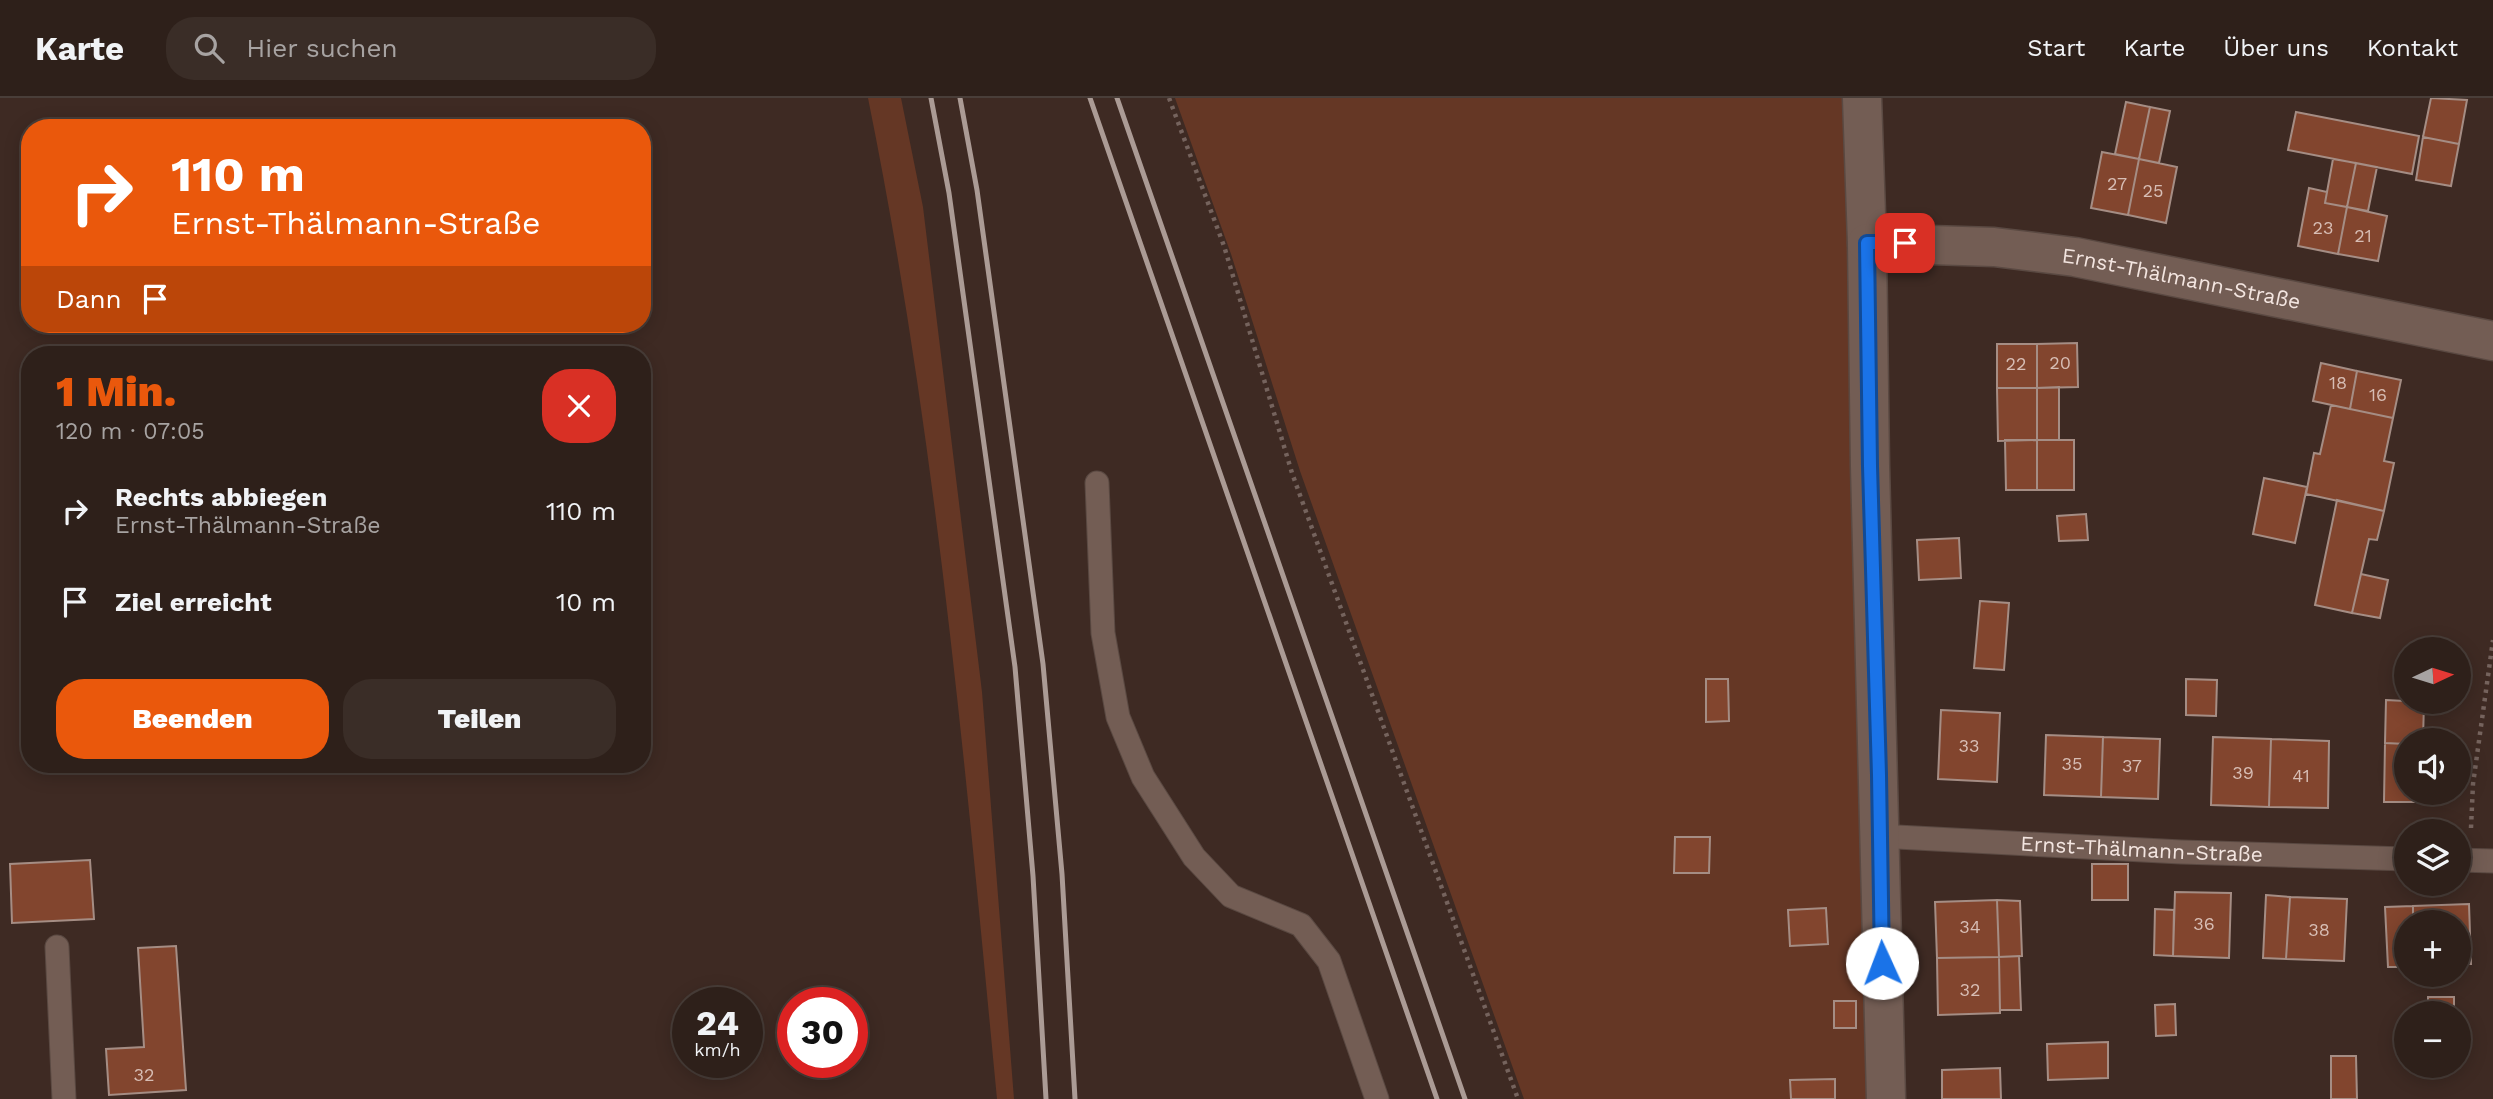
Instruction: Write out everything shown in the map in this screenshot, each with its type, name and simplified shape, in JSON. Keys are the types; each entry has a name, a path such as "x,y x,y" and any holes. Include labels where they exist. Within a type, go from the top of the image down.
{"street":[{"path":"1862,98 1886,1099"},
{"name":"Ernst-Thälmann-Straße","path":"1867,243 1994,247 2075,257 2493,341"}],"lane":[{"path":"1097,483 1103,633 1118,717 1143,777 1194,857 1231,896 1301,925 1329,961 1377,1099"},
{"name":"Ernst-Thälmann-Straße","path":"1878,836 2181,852 2394,859"},
{"path":"2471,860 2493,861"},
{"path":"57,947 64,1099"}],"path":[{"path":"1169,98 1224,246 1292,474 1518,1099"},
{"path":"2469,819 2493,640"}],"shaded area":[{"path":"868,98 901,98 923,207 982,692 1014,1099 997,1099 960,722 930,471 912,347"},
{"path":"1175,98 1851,98 1873,1099 1524,1099 1300,471 1231,254"}],"building":[{"path":"2431,98 2467,100 2459,144 2423,137"},
{"path":"2126,102 2150,107 2139,159 2115,154"},
{"path":"2150,107 2170,111 2159,163 2139,159"},
{"path":"2296,112 2419,136 2412,174 2288,150"},
{"path":"2423,137 2459,144 2451,186 2416,180"},
{"path":"2102,152 2139,159 2128,215 2091,208"},
{"path":"2139,159 2177,167 2166,223 2128,215"},
{"path":"2333,159 2356,163 2347,207 2325,203"},
{"path":"2356,163 2377,167 2368,211 2347,207"},
{"path":"2309,188 2327,192 2325,203 2347,207 2338,254 2298,246"},
{"path":"2347,207 2387,216 2378,261 2338,254"},
{"path":"2077,343 2078,387 2037,388 2037,344"},
{"path":"1997,344 2037,344 2037,388 1997,388"},
{"path":"2321,363 2357,371 2350,409 2313,401"},
{"path":"2357,371 2401,380 2393,418 2350,409"},
{"path":"2059,387 2059,440 2037,440 2037,388"},
{"path":"1997,388 2037,388 2037,440 1998,441"},
{"path":"2331,405 2393,418 2384,461 2394,463 2384,511 2306,494 2314,453 2320,454"},
{"path":"2005,440 2037,440 2037,490 2006,490"},
{"path":"2037,440 2074,440 2074,490 2037,490"},
{"path":"2264,478 2307,487 2295,543 2253,534"},
{"path":"2337,500 2384,511 2377,540 2369,539 2352,613 2315,605"},
{"path":"2086,514 2088,540 2059,541 2057,516"},
{"path":"1959,538 1961,578 1919,580 1917,540"},
{"path":"2361,574 2388,580 2380,618 2352,613"},
{"path":"1980,601 2009,603 2004,670 1974,668"},
{"path":"1706,679 1728,679 1729,721 1706,722"},
{"path":"2186,679 2217,680 2216,716 2186,715"},
{"path":"2386,700 2394,700 2394,714 2424,714 2423,728 2394,728 2394,743 2385,743"},
{"path":"1941,710 2000,713 1997,782 1938,779"},
{"path":"2046,735 2103,737 2101,797 2044,795"},
{"path":"2103,737 2160,739 2158,799 2101,797"},
{"path":"2213,737 2271,739 2269,807 2211,805"},
{"path":"2271,739 2329,741 2328,808 2269,807"},
{"path":"2385,743 2394,743 2394,802 2384,802"},
{"path":"1675,837 1710,837 1709,873 1674,873"},
{"path":"90,860 94,919 12,923 10,864"},
{"path":"2092,864 2128,864 2128,900 2092,900"},
{"path":"2175,892 2231,893 2229,958 2173,956"},
{"path":"2266,895 2290,897 2286,959 2263,958"},
{"path":"2290,897 2347,899 2344,961 2286,959"},
{"path":"1997,900 1999,957 1937,958 1935,902"},
{"path":"1997,900 2020,901 2022,956 1999,957"},
{"path":"2469,904 2469,910 2413,910 2413,906"},
{"path":"2413,906 2413,910 2394,910 2394,967 2388,967 2385,907"},
{"path":"1826,908 1828,944 1790,946 1788,910"},
{"path":"2155,909 2174,910 2173,956 2154,955"},
{"path":"176,946 186,1090 109,1095 106,1049 144,1047 138,948"},
{"path":"2019,956 2021,1010 2000,1010 1999,957"},
{"path":"1999,957 2000,1013 1938,1015 1937,958"},
{"path":"2428,997 2454,997 2454,1001 2428,1001"},
{"path":"1834,1001 1856,1001 1856,1028 1834,1028"},
{"path":"2175,1004 2176,1035 2156,1036 2155,1005"},
{"path":"2108,1042 2108,1078 2048,1080 2047,1044"},
{"path":"2331,1056 2356,1056 2357,1099 2331,1099"},
{"path":"2000,1068 2001,1099 1942,1099 1942,1070"},
{"path":"1835,1079 1835,1099 1791,1099 1790,1080"}],"railway":[{"path":"931,98 949,193 1015,667 1033,876 1046,1099"},
{"path":"960,98 977,190 1043,664 1062,874 1075,1099"},
{"path":"1090,98 1437,1099"},
{"path":"1117,98 1465,1099"}],"route":[{"path":"1882,963 1867,243 1905,243"}]}
